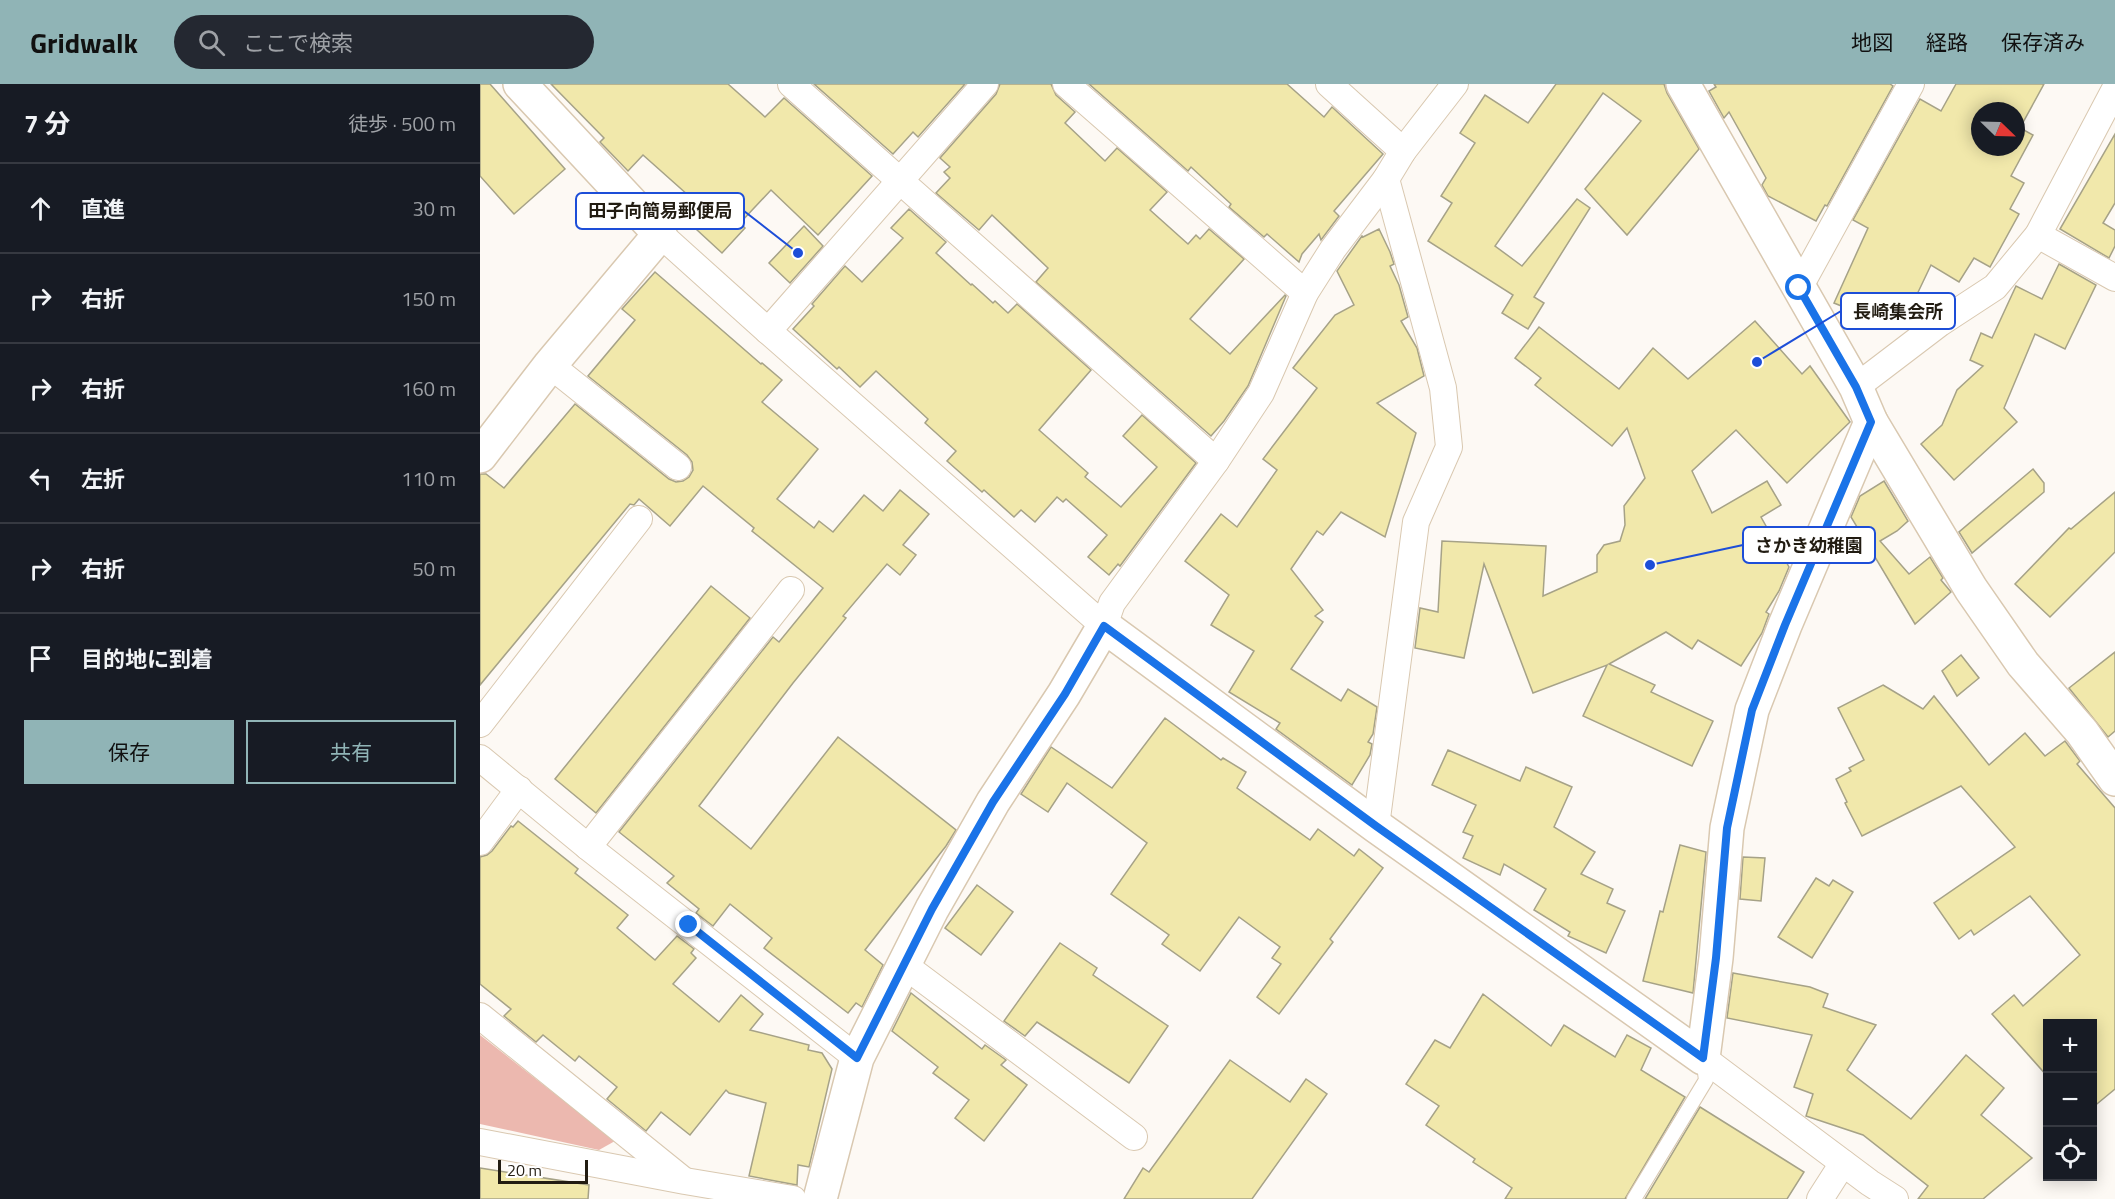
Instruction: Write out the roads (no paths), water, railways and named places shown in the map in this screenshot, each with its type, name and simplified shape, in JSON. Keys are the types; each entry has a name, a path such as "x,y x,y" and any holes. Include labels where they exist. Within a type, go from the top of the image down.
{"street":[{"path":"520,84 660,234 1104,626 1376,826 1703,1058 1895,1199"},
{"path":"791,84 1216,461"},
{"path":"768,331 985,84"},
{"path":"1066,84 1305,293"},
{"path":"1329,84 1403,151"},
{"path":"820,1199 857,1058 932,909 993,802 1065,694 1104,626 1112,603 1216,461 1261,393 1305,293 1333,249 1386,179 1403,151 1455,84"},
{"path":"1799,288 1911,84"},
{"path":"1694,88 1799,288 1856,387 1871,422 1977,599 2023,664 2082,732 2115,779"},
{"path":"1856,387 1940,323 1995,287 2038,235 2115,89"},
{"path":"1376,826 1416,522 1449,447 1443,388 1386,179"},
{"path":"480,456 550,365 660,234"},
{"path":"2038,235 2115,278"},
{"path":"550,365 678,467"},
{"path":"1703,1058 1716,958 1727,828 1752,710 1785,625 1871,422"},
{"path":"480,724 639,519"},
{"path":"588,847 791,590"},
{"path":"480,758 588,847 857,1058"},
{"path":"480,842 519,789"},
{"path":"904,965 1134,1137"},
{"path":"480,1016 684,1181"},
{"path":"480,1142 684,1181 793,1199"},
{"path":"1820,1199 1843,1163"}],"lane":[{"path":"1634,1199 1706,1080 1703,1058"}],"place":[{"name":"田子向簡易郵便局","path":"798,253"},
{"name":"長崎集会所","path":"1757,362"},
{"name":"さかき幼稚園","path":"1650,565"}]}
